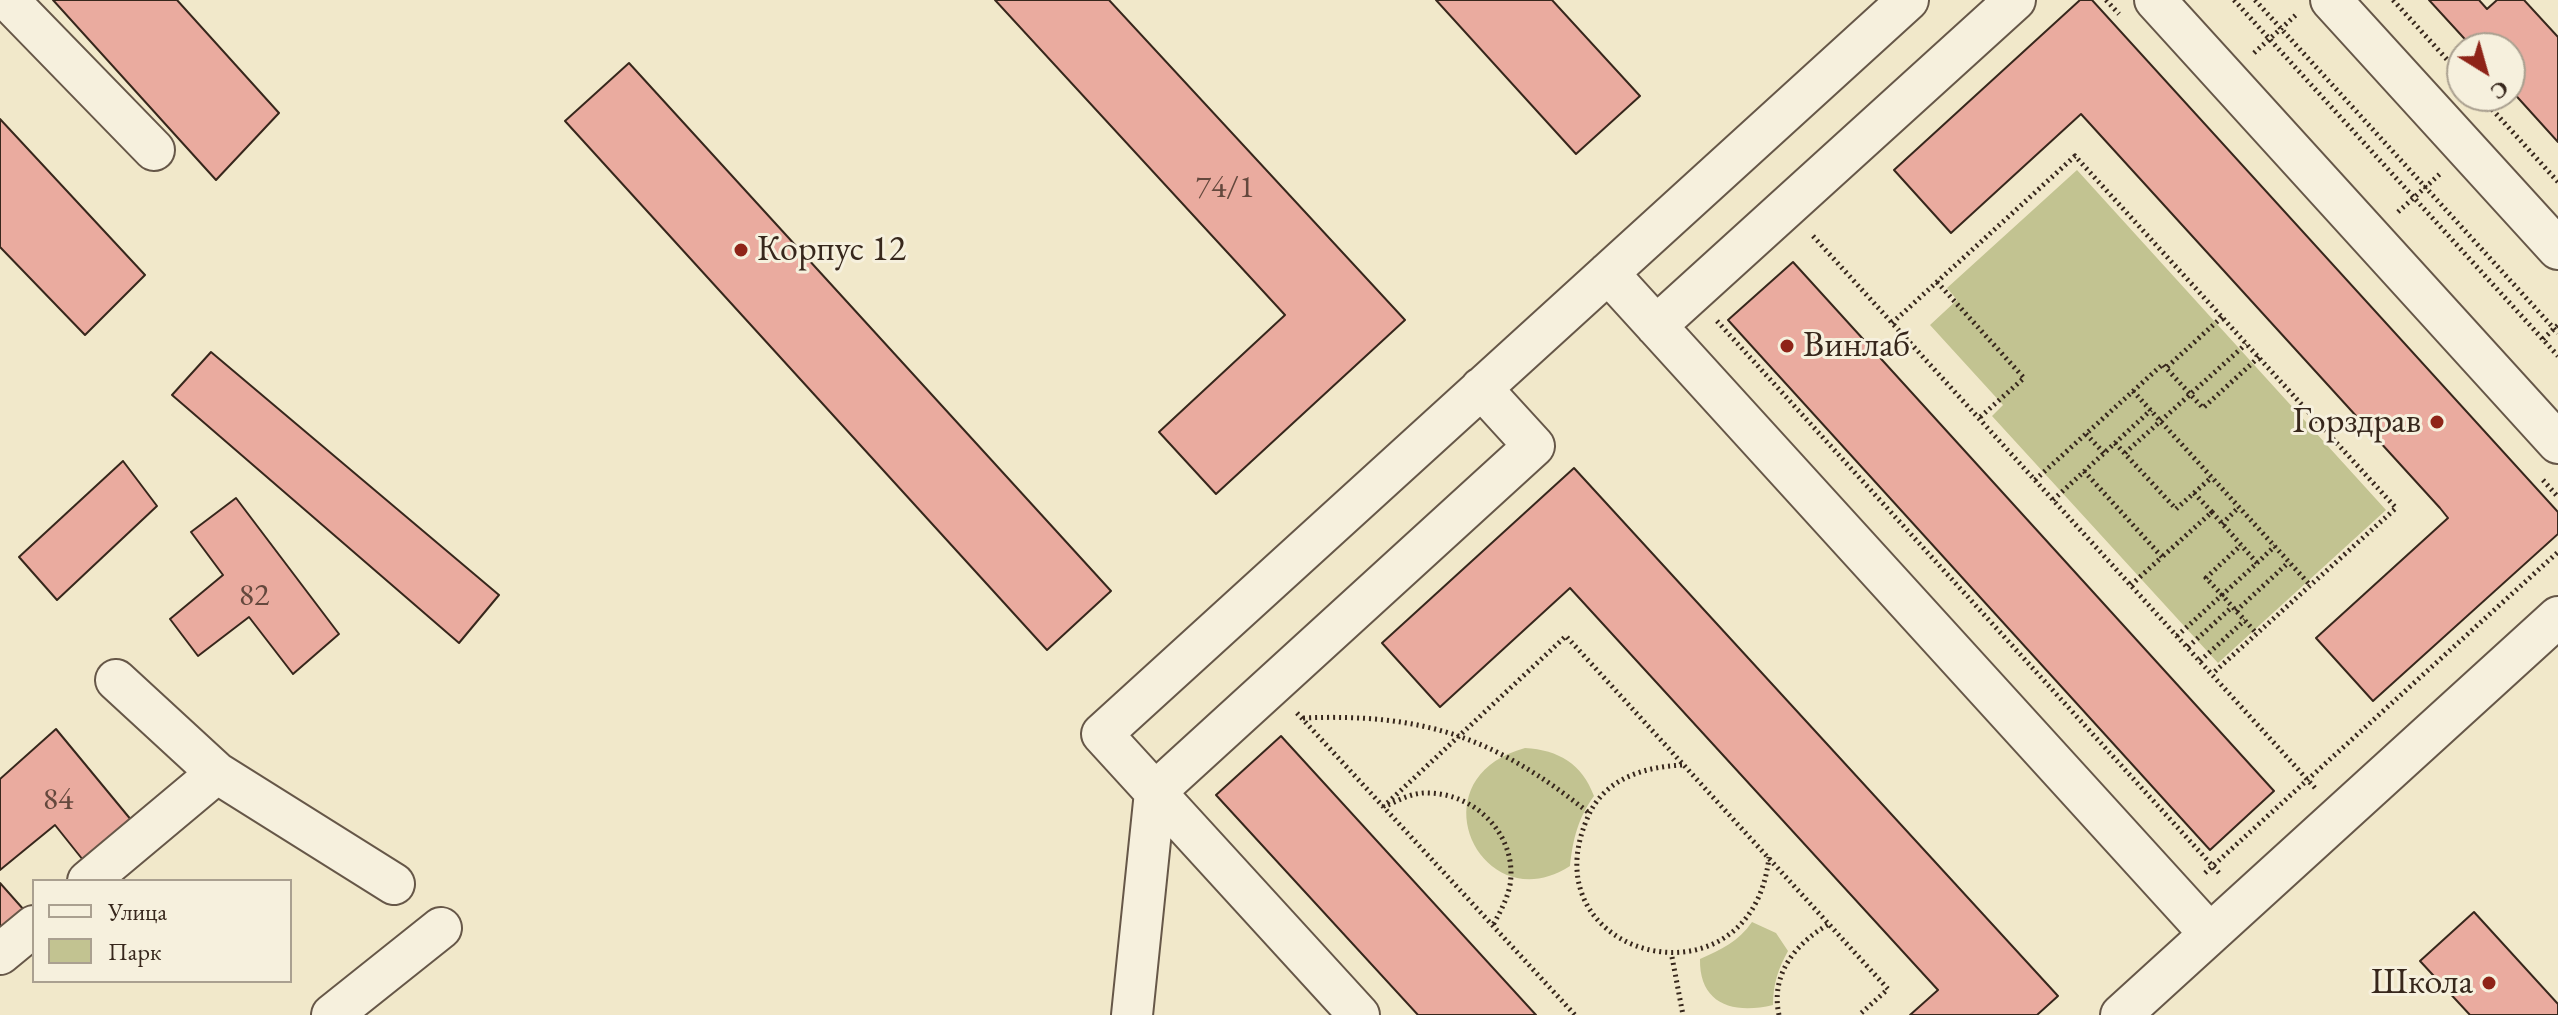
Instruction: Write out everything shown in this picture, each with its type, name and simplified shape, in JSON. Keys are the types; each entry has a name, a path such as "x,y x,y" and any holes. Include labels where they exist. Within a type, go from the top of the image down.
{"street":[{"path":"8,0 154,150"},
{"path":"1359,1015 1102,734 1908,0"},
{"path":"1656,326 2015,0"},
{"path":"2155,0 2558,443"},
{"path":"2331,0 2558,249"},
{"path":"1608,273 2210,934"},
{"path":"1132,1015 1155,792 1534,446 1481,388"},
{"path":"2121,1015 2558,617"},
{"path":"116,680 217,773 394,884"},
{"path":"90,879 217,773"},
{"path":"0,954 32,928"},
{"path":"332,1015 441,928"}],"path":[{"path":"2234,0 2558,356"},
{"path":"2255,0 2557,329 2543,339"},
{"path":"2393,0 2446,58"},
{"path":"2495,112 2558,182"},
{"path":"2370,237 2501,119"},
{"path":"1892,323 2075,156 2259,357 2396,508 2212,674"},
{"path":"1787,207 2340,815"},
{"path":"1937,282 2024,378 1979,418"},
{"path":"1692,294 2245,902"},
{"path":"2166,368 2222,317"},
{"path":"2125,453 2246,344"},
{"path":"2035,480 2163,364 2203,408 2259,357"},
{"path":"2133,391 2311,585"},
{"path":"2053,500 2151,410"},
{"path":"2086,434 2104,453"},
{"path":"2115,443 2176,509 2212,477"},
{"path":"2084,471 2162,557"},
{"path":"2194,493 2257,563"},
{"path":"2222,524 2239,507"},
{"path":"2131,585 2212,512"},
{"path":"2241,545 2206,578 2257,634"},
{"path":"2177,636 2275,546"},
{"path":"2177,898 2558,552"},
{"path":"2188,647 2289,562"},
{"path":"2200,661 2245,620"},
{"path":"1383,807 1566,636 1888,989 1859,1015"},
{"path":"1272,685 1575,1015"},
{"path":"1301,718 1354,716 1407,721 1458,735 1505,755 1549,781 1589,813"},
{"path":"1682,765 1655,766 1629,775 1606,791 1589,813 1579,838 1576,866 1581,892 1594,917 1613,937 1636,950 1672,957 1691,955 1716,946 1739,930 1756,909 1766,883 1769,856"},
{"path":"1383,807 1404,797 1427,793 1450,795 1471,804 1489,819 1503,838 1510,860 1510,883 1505,905 1493,925"},
{"path":"1779,1015 1778,987 1784,967 1803,942 1829,924"},
{"path":"1672,957 1683,1015"}],"green space":[{"path":"2077,170 2386,510 2218,663 1992,416 2003,405 1930,325 1957,300 1947,288"},
{"path":"1525,748 1548,752 1568,761 1583,775 1594,796 1577,829 1570,866 1538,879 1510,876 1487,862 1472,840 1466,814 1472,788 1491,764"},
{"path":"1752,922 1776,933 1788,951 1777,977 1773,1005 1744,1008 1721,1002 1712,996 1701,974 1700,959 1729,944"}],"building":[{"path":"53,0 177,0 279,113 216,180"},
{"path":"995,0 1109,0 1405,320 1216,494 1159,432 1285,315"},
{"path":"1436,0 1552,0 1640,96 1576,154"},
{"path":"2080,0 2092,0 2558,512 2558,534 2373,701 2316,638 2448,518 2440,508 2081,114 1951,233 1894,170"},
{"path":"2429,0 2479,0 2487,9 2497,0 2524,0 2558,37 2558,142 2526,107 2526,32 2458,32"},
{"name":"Корпус 12","path":"629,63 1111,591 1047,650 565,121"},
{"path":"0,119 145,275 85,335 0,247"},
{"path":"1793,262 2274,791 2210,850 1728,320"},
{"path":"211,352 499,595 459,643 172,395"},
{"path":"123,461 157,506 57,600 19,557"},
{"path":"1574,468 2058,996 2037,1015 1910,1015 1938,990 1570,588 1440,707 1382,643"},
{"path":"236,498 339,634 293,674 249,617 198,656 170,619 223,575 191,532"},
{"path":"56,729 132,821 83,860 55,825 0,870 0,779"},
{"path":"1281,736 1536,1015 1418,1015 1216,795"},
{"path":"0,883 24,910 0,931"},
{"name":"Школа","path":"2474,912 2558,1004 2558,1015 2470,1015 2420,961"}],"place":[{"name":"Корпус 12","path":"741,250"},
{"name":"Винлаб","path":"1787,346"},
{"name":"Горздрав","path":"2437,422"},
{"name":"Школа","path":"2489,983"}]}
